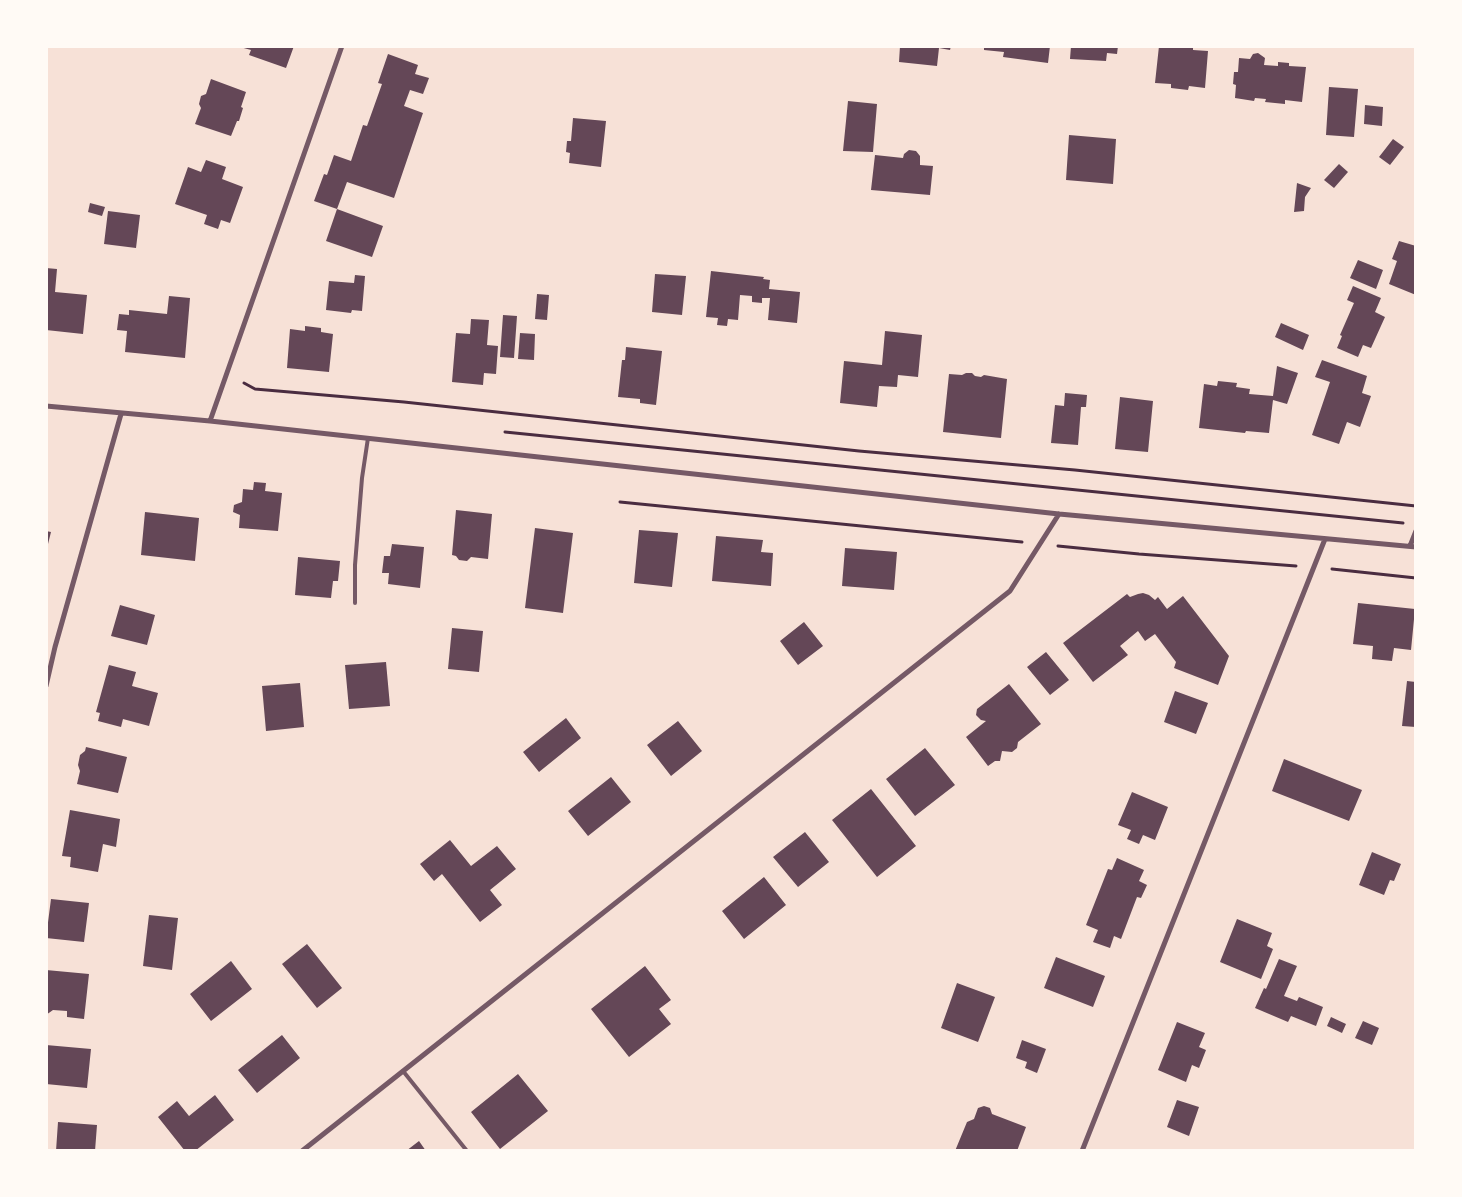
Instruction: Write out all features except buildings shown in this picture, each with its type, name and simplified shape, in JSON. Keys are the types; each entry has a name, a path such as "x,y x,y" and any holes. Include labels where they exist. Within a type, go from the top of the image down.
{"street":[{"path":"210,420 342,46"},
{"path":"46,406 121,414 210,420 1059,514 1325,539 1413,546 1416,531"},
{"path":"46,686 121,414"},
{"path":"302,1151 1010,591 1059,514"},
{"path":"1082,1151 1325,539"}],"lane":[{"path":"355,603 355,565 362,478 368,438"},
{"path":"402,1070 467,1151"}],"path":[{"path":"244,383 255,389 404,402 859,452 1075,470 1416,506"},
{"path":"505,432 1406,524"},
{"path":"620,502 1139,554 1416,578"}]}
